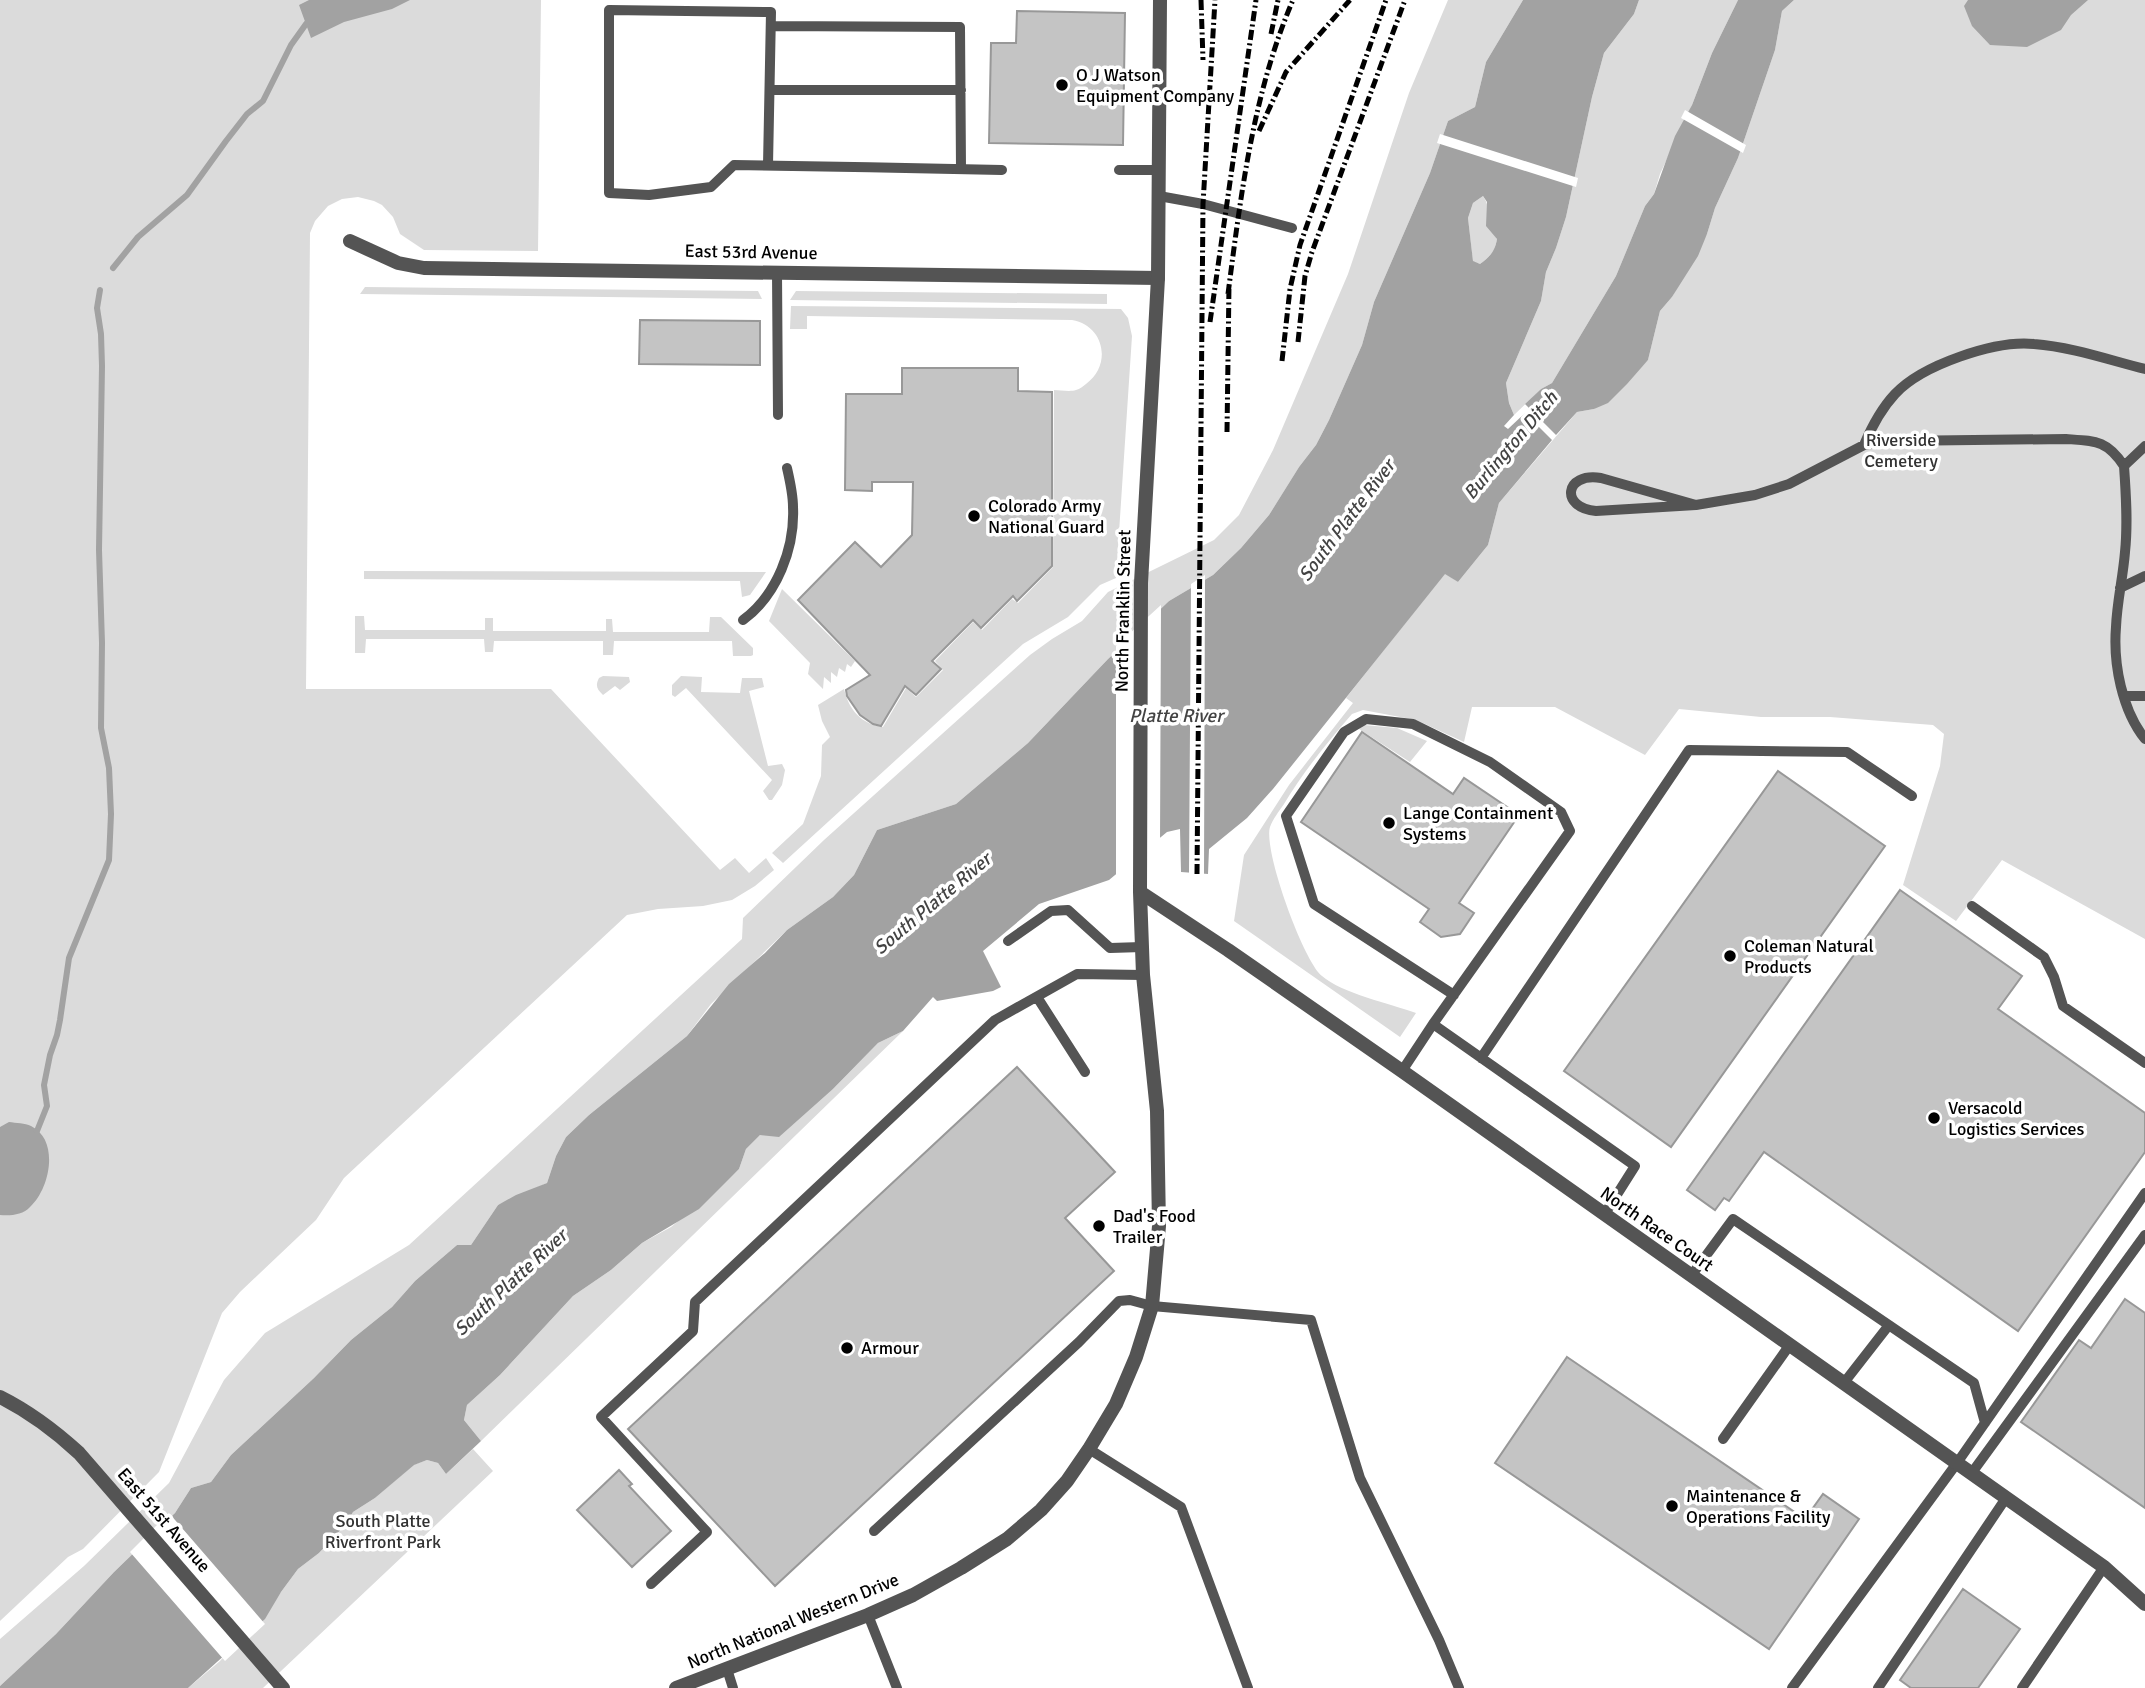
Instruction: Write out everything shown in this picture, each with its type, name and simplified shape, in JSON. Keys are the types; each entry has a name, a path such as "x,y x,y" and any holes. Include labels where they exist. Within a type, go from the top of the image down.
{"street":[{"name":"North Franklin Street","path":"1152,1306 1159,1226 1157,1111 1143,975 1140,892 1141,583 1158,278 1160,0"},
{"name":"East 53rd Avenue","path":"350,241 398,263 424,268 1158,278"},
{"name":"North Race Court","path":"1140,892 1402,1071 2104,1567 2145,1604"},
{"name":"North National Western Drive","path":"685,1686 868,1615 925,1588 1007,1539 1068,1481 1089,1449 1116,1404 1136,1357 1152,1306"},
{"name":"East 51st Avenue","path":"0,1397 51,1427 79,1453 282,1686"}],"lane":[{"path":"768,165 771,12 609,10 609,193 649,195 711,187 734,165 1002,170"},
{"path":"771,26 960,27 961,169"},
{"path":"770,90 961,89"},
{"path":"1119,170 1159,170"},
{"path":"1159,196 1203,204 1292,228"},
{"path":"777,272 778,415"},
{"path":"1864,444 1873,422 1896,392 1961,355 1995,346 2032,343 2069,348 2145,369"},
{"path":"1696,505 1588,476 1580,478 1573,485 1571,495 1574,504 1584,510 1596,511 1696,505 1755,495 1789,484 1864,444 1893,441 2066,439 2091,441 2113,449 2124,466 2126,551 2115,628 2118,670 2124,696 2137,729 2145,739"},
{"path":"2124,466 2145,446"},
{"path":"743,620 751,615 768,594 786,558 793,518 787,468"},
{"path":"2120,588 2145,576"},
{"path":"2124,696 2145,696"},
{"path":"1402,1071 1570,831 1561,812 1490,762 1412,724 1366,719 1344,732 1286,816 1314,904 1454,995"},
{"path":"1482,1058 1689,750 1847,752 1912,796"},
{"path":"1972,906 2044,957 2063,1006 2145,1063"},
{"path":"1008,941 1051,911 1068,909 1110,948 1142,947"},
{"path":"651,1584 707,1532 601,1417 693,1331 695,1301 995,1020 1077,975 1143,975"},
{"path":"1037,997 1085,1072"},
{"path":"1433,1024 1635,1166 1604,1215"},
{"path":"1792,1688 1985,1423 2145,1193"},
{"path":"1691,1276 1733,1219 1974,1383 1985,1423"},
{"path":"1971,1474 2145,1235"},
{"path":"874,1531 1079,1342 1119,1301 1311,1320 1360,1478 1439,1640 1459,1688"},
{"path":"1843,1384 1889,1325"},
{"path":"1723,1438 1789,1346"},
{"path":"1089,1449 1181,1507 1248,1688"},
{"path":"1878,1688 2006,1498"},
{"path":"2022,1688 2104,1567"},
{"path":"868,1615 897,1688"},
{"path":"727,1670 733,1688"}],"green space":[{"path":"0,0 541,0 538,251 424,250 400,234 393,217 382,205 358,197 342,199 328,206 315,221 310,233 306,689 551,689 720,870 735,858 749,873 766,858 774,870 732,900 627,915 344,1178 316,1220 240,1292 222,1313 159,1472 83,1549 68,1557 0,1621"},
{"path":"1448,0 1523,0 1486,62 1475,107 1448,121 1430,173 1374,302 1362,345 1329,420 1316,445 1269,515 1241,548 1213,575 1169,601 1108,659 1028,743 956,804 877,830 854,875 833,897 787,930 711,1004 687,1036 589,1115 566,1137 547,1183 498,1205 471,1245 457,1245 415,1281 392,1307 351,1340 231,1455 211,1482 191,1488 175,1513 114,1572 56,1634 0,1686 0,1639 84,1566 169,1483 224,1380 265,1333 409,1245 742,939 743,918 824,840 1030,655 1082,621 1108,592 1214,540 1239,515 1273,450 1348,274 1409,93"},
{"path":"1639,0 1738,0 1712,53 1654,194 1645,206 1616,276 1552,383 1541,389 1514,415 1506,383 1541,301 1546,272 1566,217 1604,53 1634,14"},
{"name":"Riverside Cemetery","path":"1794,0 2145,0 2145,939 2002,860 1956,921 1903,885 1940,766 1944,734 1933,725 1830,717 1761,717 1679,709 1645,755 1555,707 1472,707 1464,742 1416,720 1363,710 1352,714 1307,769 1273,821 1269,839 1286,904 1314,966 1322,976 1341,988 1416,1013 1400,1037 1234,921 1244,855 1289,785 1353,703 1346,698 1445,573 1458,582 1488,545 1499,503 1577,412 1594,409 1648,360 1660,311 1672,297 1707,234 1715,208 1738,158 1775,50 1782,11"},
{"path":"1483,196 1497,239 1492,253 1480,264 1473,262 1468,218 1473,203"},
{"path":"365,287 758,291 762,299 360,294"},
{"path":"796,291 1107,294 1107,304 790,300"},
{"path":"791,306 1121,309 1128,318 1132,336 1116,578 1100,585 1068,617 1023,644 783,863 772,853 803,824 821,776 822,745 830,737 818,705 844,689 857,715 868,723 883,727 906,688 916,697 943,670 935,661 973,622 982,630 1012,599 1018,603 1053,567 1054,390 1077,390 1086,384 1094,376 1102,357 1098,338 1092,330 1072,320 807,316 807,329 790,329"},
{"path":"364,571 766,572 750,595 742,597 740,581 364,579"},
{"path":"782,589 855,661 851,667 847,664 845,672 839,668 837,677 831,672 831,683 824,677 823,689 808,674 810,663 769,621"},
{"path":"355,616 364,616 365,630 485,630 485,618 493,618 493,631 606,631 606,619 612,619 613,632 709,632 710,617 721,617 753,648 753,655 733,656 732,641 614,641 613,655 603,655 603,641 494,641 493,652 485,652 484,639 366,639 365,653 355,653"},
{"path":"681,676 702,677 701,692 740,693 742,678 762,678 764,687 749,691 768,766 782,764 785,770 782,785 772,800 769,800 763,791 772,780 686,688 675,697 672,695 672,685"},
{"path":"629,677 630,682 620,690 615,686 603,695 597,685 599,678"},
{"path":"1364,725 1397,728 1427,741 1410,762 1359,729"},
{"path":"903,1031 481,1441 464,1420 467,1405 500,1375 573,1296 611,1270 642,1243 671,1227 722,1185 739,1169 746,1149 760,1135 834,1088 878,1043"},
{"name":"South Platte Riverfront Park","path":"473,1449 493,1471 263,1688 188,1688 220,1661 298,1569 319,1553 347,1523 353,1512 375,1498 413,1465 427,1460 438,1463 446,1474"}],"water":[{"path":"309,0 410,0 392,9 344,22 311,38 299,5"},
{"name":"Platte River","path":"1523,0 1639,0 1634,14 1604,53 1566,217 1546,272 1541,301 1506,383 1514,415 1504,426 1508,429 1525,413 1552,440 1499,503 1488,545 1458,582 1445,574 1273,789 1247,818 1209,849 1208,874 1181,872 1180,829 1167,832 1109,880 1039,904 983,951 1001,987 993,991 937,1001 933,997 903,1031 878,1043 834,1088 779,1137 760,1135 746,1149 739,1169 699,1209 642,1243 611,1270 573,1296 500,1375 467,1405 464,1420 481,1441 446,1474 438,1463 427,1460 414,1465 375,1498 353,1512 347,1523 319,1553 298,1569 265,1619 188,1688 0,1688 175,1513 191,1488 211,1482 231,1455 351,1340 392,1307 415,1281 457,1245 471,1245 498,1205 547,1183 566,1137 589,1115 687,1036 729,984 787,930 833,897 854,875 877,830 956,804 1028,743 1108,659 1169,601 1213,575 1241,548 1269,515 1316,445 1329,420 1362,345 1374,302 1430,173 1448,121 1475,107 1486,62","holes":["1483,196 1487,202 1486,226 1497,239 1492,253 1480,264 1473,261 1468,218 1473,203"]},
{"path":"1738,0 1794,0 1782,11 1775,50 1738,158 1715,208 1698,256 1660,311 1648,360 1608,403 1577,412 1556,435 1525,404 1552,383 1616,276 1645,206 1654,194 1675,136 1692,105 1712,53"},
{"path":"1968,0 2088,0 2071,15 2061,30 2027,47 1990,45 1972,26 1964,6"},
{"path":"9,1122 29,1125 40,1133 46,1142 49,1165 43,1189 30,1207 24,1212 0,1215 0,1127"}],"pier":[{"path":"1685,110 1746,145 1743,153 1681,118"},
{"path":"1440,134 1578,178 1576,187 1437,143"},
{"path":"1205,575 1204,874 1189,874 1191,584"},
{"path":"1161,605 1160,843 1116,877 1116,646"},
{"path":"169,1513 265,1624 225,1661 130,1552"}],"building":[{"path":"1017,11 1125,13 1123,145 989,143 991,43 1016,43"},
{"path":"640,320 760,321 760,365 639,364"},
{"path":"902,368 1018,368 1018,391 1052,392 1052,566 1017,601 1013,596 981,628 973,620 932,661 941,669 916,695 905,686 881,726 860,715 847,696 846,690 870,675 798,600 855,542 881,567 912,535 913,482 872,482 872,491 845,490 846,394 902,394"},
{"path":"1362,732 1453,794 1464,778 1519,815 1459,903 1474,913 1460,934 1441,937 1420,922 1429,909 1301,822"},
{"path":"1778,771 1885,846 1671,1147 1564,1071"},
{"path":"1900,890 2022,976 1998,1009 2145,1113 2145,1152 2018,1331 1764,1152 1729,1201 1724,1198 1715,1210 1687,1190"},
{"path":"1017,1067 1115,1172 1065,1218 1114,1271 775,1586 628,1429"},
{"path":"2125,1299 2145,1313 2145,1508 2021,1422 2079,1340 2091,1348"},
{"name":"Maintenance & Operations Facility","path":"1567,1357 1805,1519 1823,1494 1859,1519 1769,1649 1495,1463"},
{"path":"619,1470 632,1484 629,1486 671,1531 632,1567 577,1510"},
{"path":"1963,1589 2020,1629 1978,1688 1911,1688 1900,1680"}],"waterway":[{"path":"113,268 138,237 187,195 247,114 263,101 291,45 306,24"},
{"path":"37,1131 47,1106 44,1085 60,1020 69,958 109,860 109,768 101,728 99,550 102,366 97,308 100,290"}],"railway":[{"path":"1201,0 1203,60"},
{"path":"1197,874 1203,204 1215,0"},
{"path":"1210,322 1256,0"},
{"path":"1271,34 1278,0"},
{"path":"1228,294 1250,144 1268,71 1293,0"},
{"path":"1259,131 1286,72 1350,0"},
{"path":"1282,361 1290,289 1300,245 1386,0"},
{"path":"1298,342 1305,276 1312,252 1405,0"},
{"path":"1227,432 1229,285"}],"place":[{"name":"O J Watson Equipment Company","path":"1062,85"},
{"name":"Colorado Army National Guard","path":"974,516"},
{"name":"Lange Containment Systems","path":"1389,823"},
{"name":"Coleman Natural Products","path":"1730,956"},
{"name":"Versacold Logistics Services","path":"1934,1118"},
{"name":"Dad's Food Trailer","path":"1099,1226"},
{"name":"Armour","path":"847,1348"},
{"name":"Maintenance & Operations Facility","path":"1672,1506"}],"water label":[{"name":"Burlington Ditch","path":"1510,445"},
{"name":"South Platte River","path":"1346,520"},
{"name":"South Platte River","path":"932,903"},
{"name":"South Platte River","path":"510,1282"}]}
